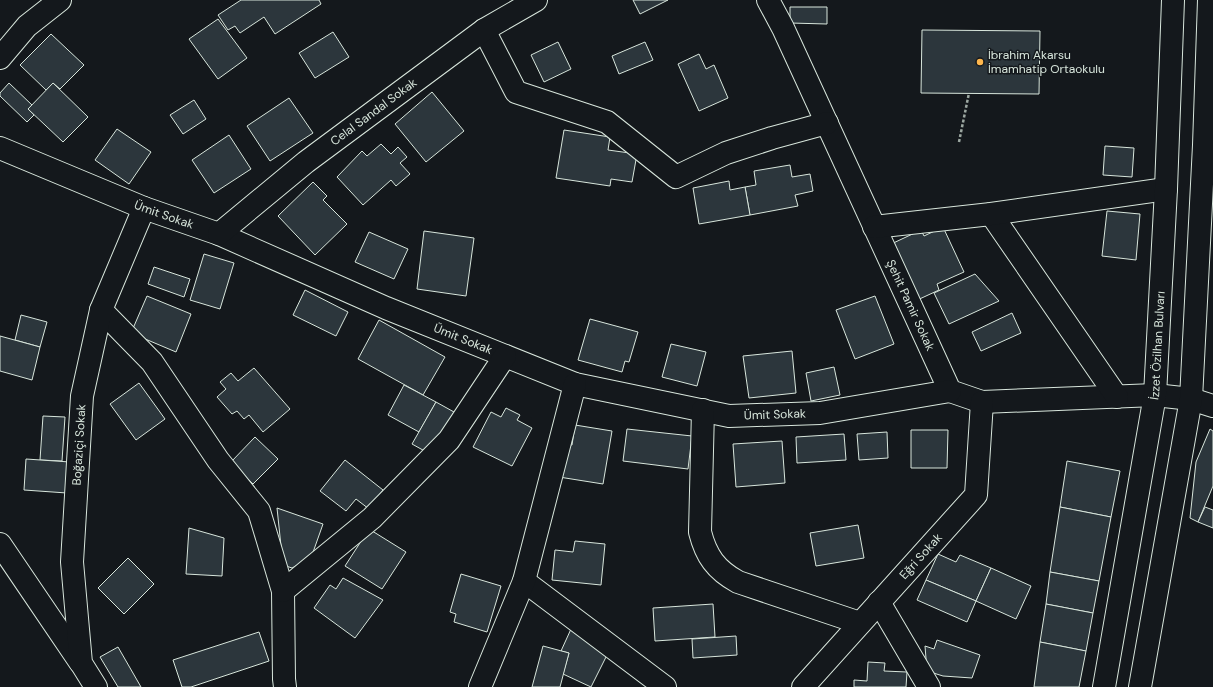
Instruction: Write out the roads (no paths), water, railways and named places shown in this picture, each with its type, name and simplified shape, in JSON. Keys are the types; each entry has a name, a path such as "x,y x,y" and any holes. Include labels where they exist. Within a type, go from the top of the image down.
{"street":[{"path":"0,58 27,26 60,0"},
{"name":"Celal Sandal Sokak","path":"219,234 306,162 484,30 536,0"},
{"name":"Şehit Pamir Sokak","path":"768,0 783,28 950,391"},
{"name":"İzzet Özilhan Bulvarı","path":"1104,687 1155,395 1166,189 1173,0"},
{"path":"1140,687 1191,399 1208,153 1209,0"},
{"path":"484,30 516,92 607,122 676,177 726,153 772,138 827,123"},
{"name":"Ümit Sokak","path":"0,148 144,208 219,234 386,308 575,384 729,416 820,413 950,391"},
{"path":"874,227 991,214 1166,189"},
{"name":"Boğaziçi Sokak","path":"96,687 81,663 72,562 82,396 101,310 144,208"},
{"path":"991,214 1117,397"},
{"path":"101,310 152,362 218,460 259,510 283,591 285,687"},
{"path":"283,591 372,518 449,440 505,356"},
{"path":"480,687 524,581 575,384"},
{"path":"950,391 982,402 1155,395 1191,399 1213,406"},
{"name":"Eğri Sokak","path":"803,687 976,495 982,402"},
{"path":"703,410 700,532 703,545 712,561 726,575 738,582 860,623"},
{"path":"0,544 81,663"},
{"path":"524,581 664,687"},
{"path":"879,602 929,687"}],"place":[{"name":"İbrahim Akarsu İmamhatip Ortaokulu","path":"980,62"}]}
